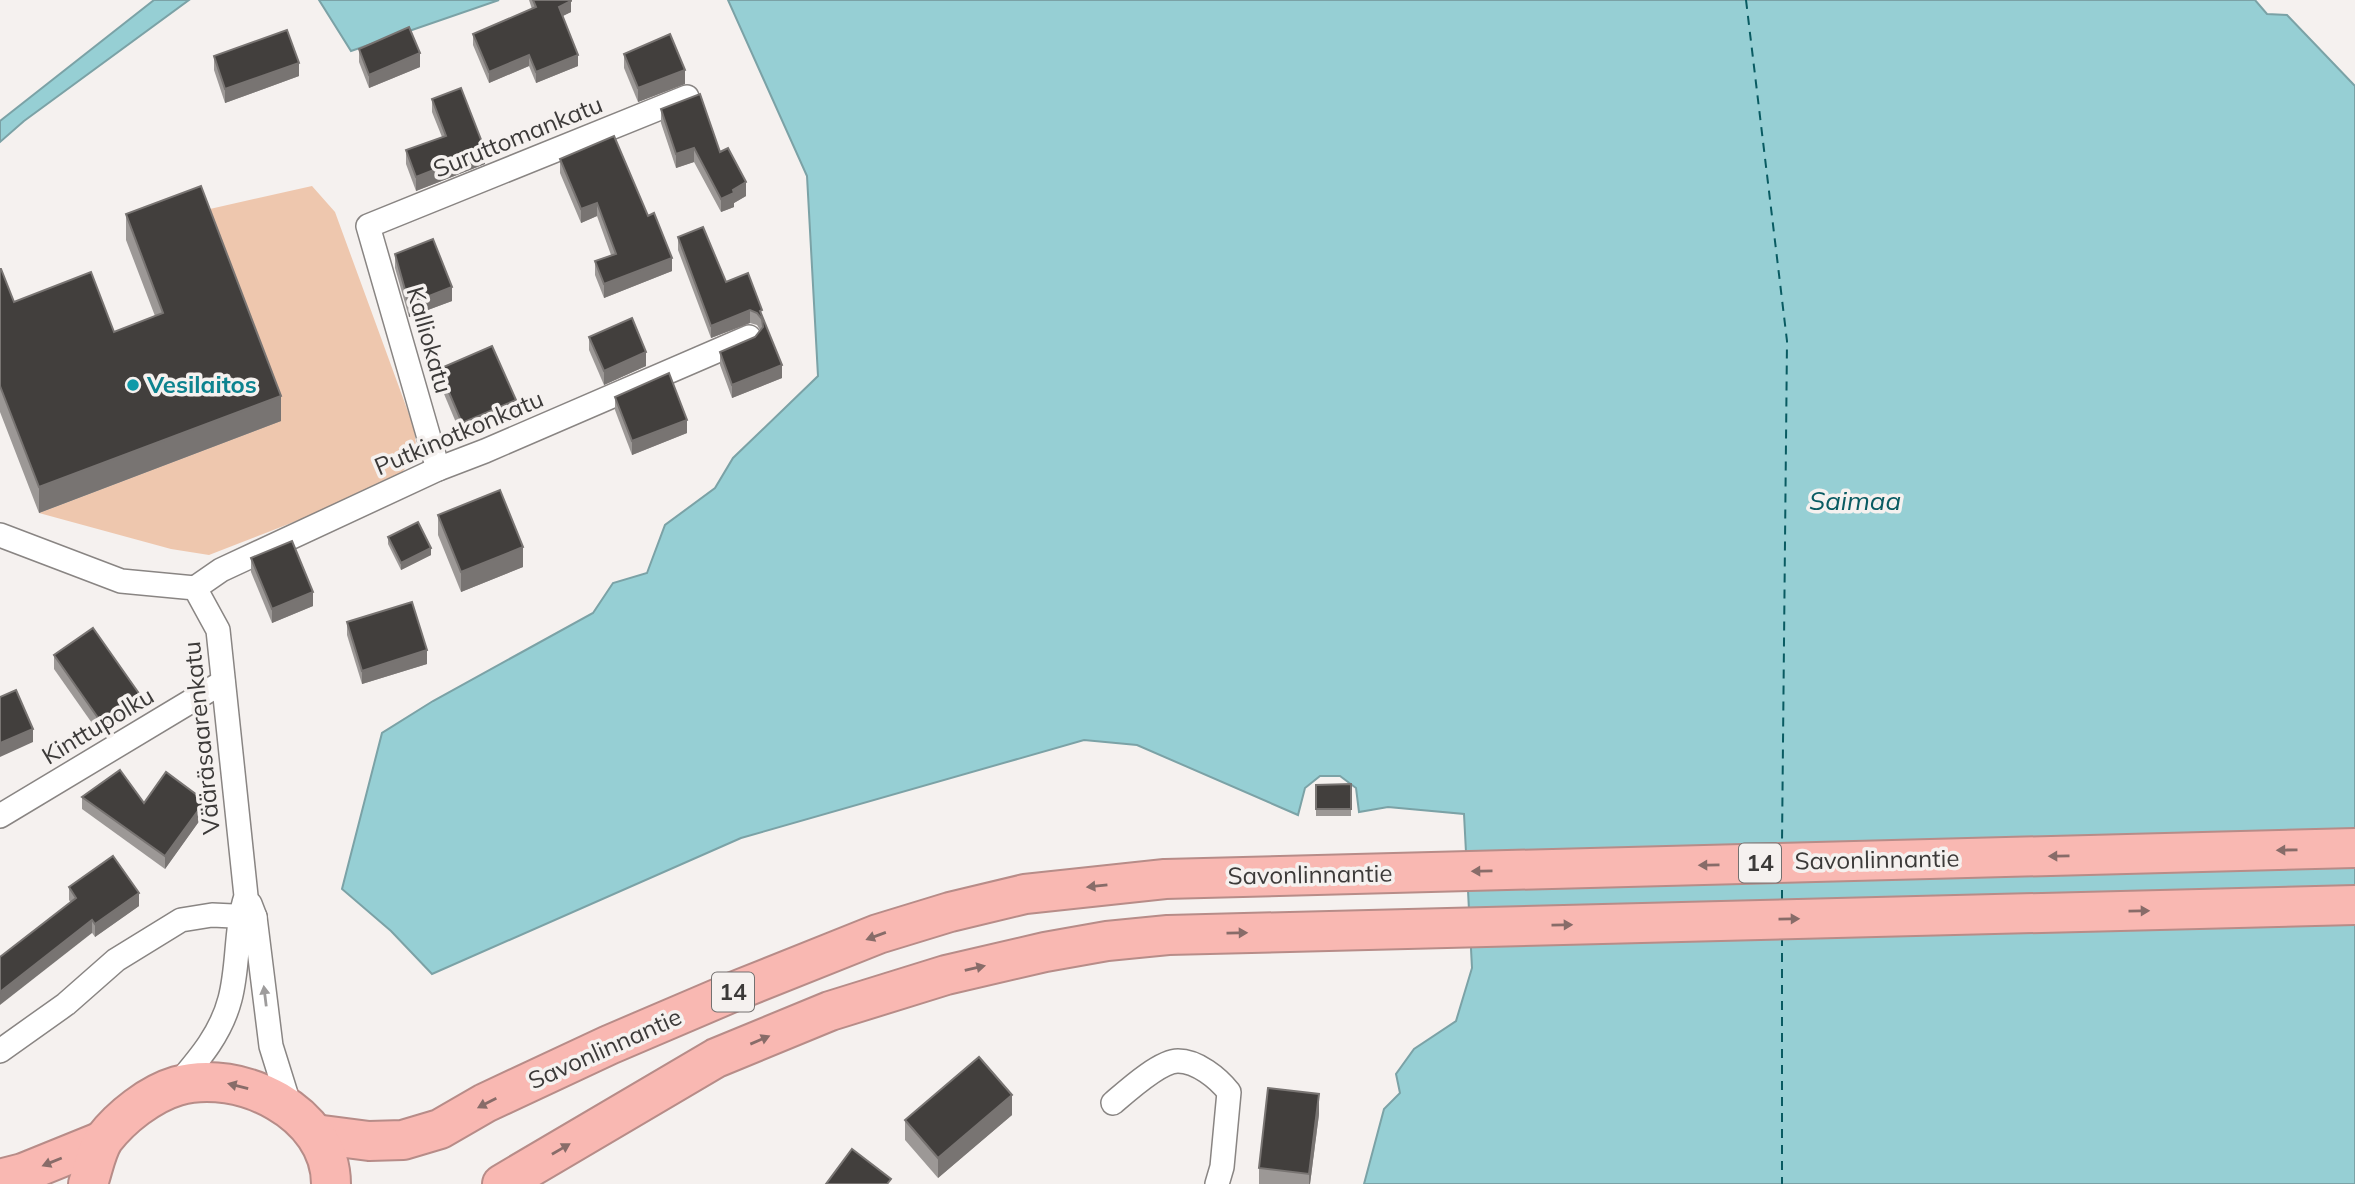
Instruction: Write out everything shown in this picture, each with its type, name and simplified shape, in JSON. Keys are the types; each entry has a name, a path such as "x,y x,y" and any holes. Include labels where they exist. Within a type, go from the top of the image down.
{"highway":[{"name":"Savonlinnantie","path":"303,1122 369,1140 403,1140 440,1129 485,1103 609,1045 733,992 878,934 950,912 1025,894 1165,878 2355,848"},
{"name":"14","path":"502,1184 716,1058 830,1011 946,975 1107,941 1168,935 2355,905"},
{"name":"14","path":"88,1184 103,1141 122,1119 149,1100 176,1086 205,1082 231,1083 259,1092 303,1122"},
{"path":"303,1122 325,1154 331,1184"},
{"name":"14","path":"0,1180 103,1141"}],"street":[{"name":"Suruttomankatu","path":"368,226 687,97"},
{"name":"Kalliokatu","path":"368,226 438,469"},
{"name":"Putkinotkonkatu","path":"195,588 221,570 438,469 749,337"},
{"path":"0,535 121,581 195,588"},
{"name":"Vääräsaarenkatu","path":"195,588 218,630 247,903 271,1046 303,1122"},
{"name":"Kinttupolku","path":"0,816 223,682"},
{"path":"0,1051 66,1004 116,960 181,919 212,915 247,903 231,997 222,1025 210,1046 176,1086"},
{"path":"1113,1102 1154,1070 1177,1061 1203,1069 1221,1081 1229,1092 1222,1167 1217,1184"}],"shaded area":[{"path":"312,186 335,212 414,428 417,453 394,483 209,555 171,549 39,513 280,421 201,211"}],"water":[{"path":"154,0 189,0 24,121 0,142 0,121"},
{"path":"319,0 499,0 351,51"},
{"name":"Saimaa","path":"728,0 2255,0 2267,14 2287,15 2355,86 2355,1184 1364,1184 1384,1109 1400,1093 1396,1074 1414,1049 1456,1021 1472,968 1464,814 1388,807 1359,812 1356,788 1340,776 1320,776 1305,788 1298,815 1137,745 1084,740 741,838 432,974 391,931 342,889 382,733 433,701 593,613 613,583 647,573 665,525 715,488 733,458 818,376 807,176"}],"building":[{"path":"533,0 571,0 559,7 578,55 536,72 529,55 489,72 473,34 536,7"},
{"path":"409,27 420,53 369,75 359,49"},
{"path":"287,30 299,63 225,89 214,56"},
{"path":"670,34 685,70 638,88 624,54"},
{"path":"461,88 485,150 416,177 406,150 446,136 432,99"},
{"path":"700,94 720,152 728,148 746,182 733,190 734,193 721,199 694,148 676,154 661,109"},
{"path":"614,136 648,216 654,213 672,258 604,284 595,261 616,254 597,203 581,209 560,159"},
{"name":"Vesilaitos","path":"201,186 281,396 39,487 0,386 0,269 14,302 91,272 114,332 163,313 126,214"},
{"path":"703,227 726,282 748,273 782,365 732,385 720,352 755,337 763,327 762,319 750,310 711,326 678,237"},
{"path":"433,239 452,287 409,304 395,254"},
{"path":"632,318 646,352 604,371 589,337"},
{"path":"492,346 516,400 462,423 439,369"},
{"path":"669,373 687,420 632,441 615,397"},
{"path":"500,490 523,547 461,572 438,515"},
{"path":"418,522 431,548 401,563 388,537"},
{"path":"292,541 313,592 272,609 251,558"},
{"path":"412,602 427,650 362,671 347,622"},
{"path":"93,628 140,695 101,722 54,655"},
{"path":"16,690 33,729 0,743 0,697"},
{"path":"120,770 144,803 166,772 205,801 165,856 82,797"},
{"path":"1351,784 1351,809 1316,809 1316,785"},
{"path":"113,856 139,893 95,924 92,920 0,992 0,957 76,898 69,887"},
{"path":"979,1057 1012,1095 938,1158 905,1120"},
{"path":"1268,1088 1319,1094 1309,1174 1259,1168"},
{"path":"852,1149 891,1179 887,1184 826,1184"}],"ferry route":[{"path":"1746,0 1787,341 1782,843"},
{"path":"1782,881 1782,899"},
{"path":"1782,937 1782,1184"}],"place":[{"name":"Vesilaitos","path":"133,385"}]}
